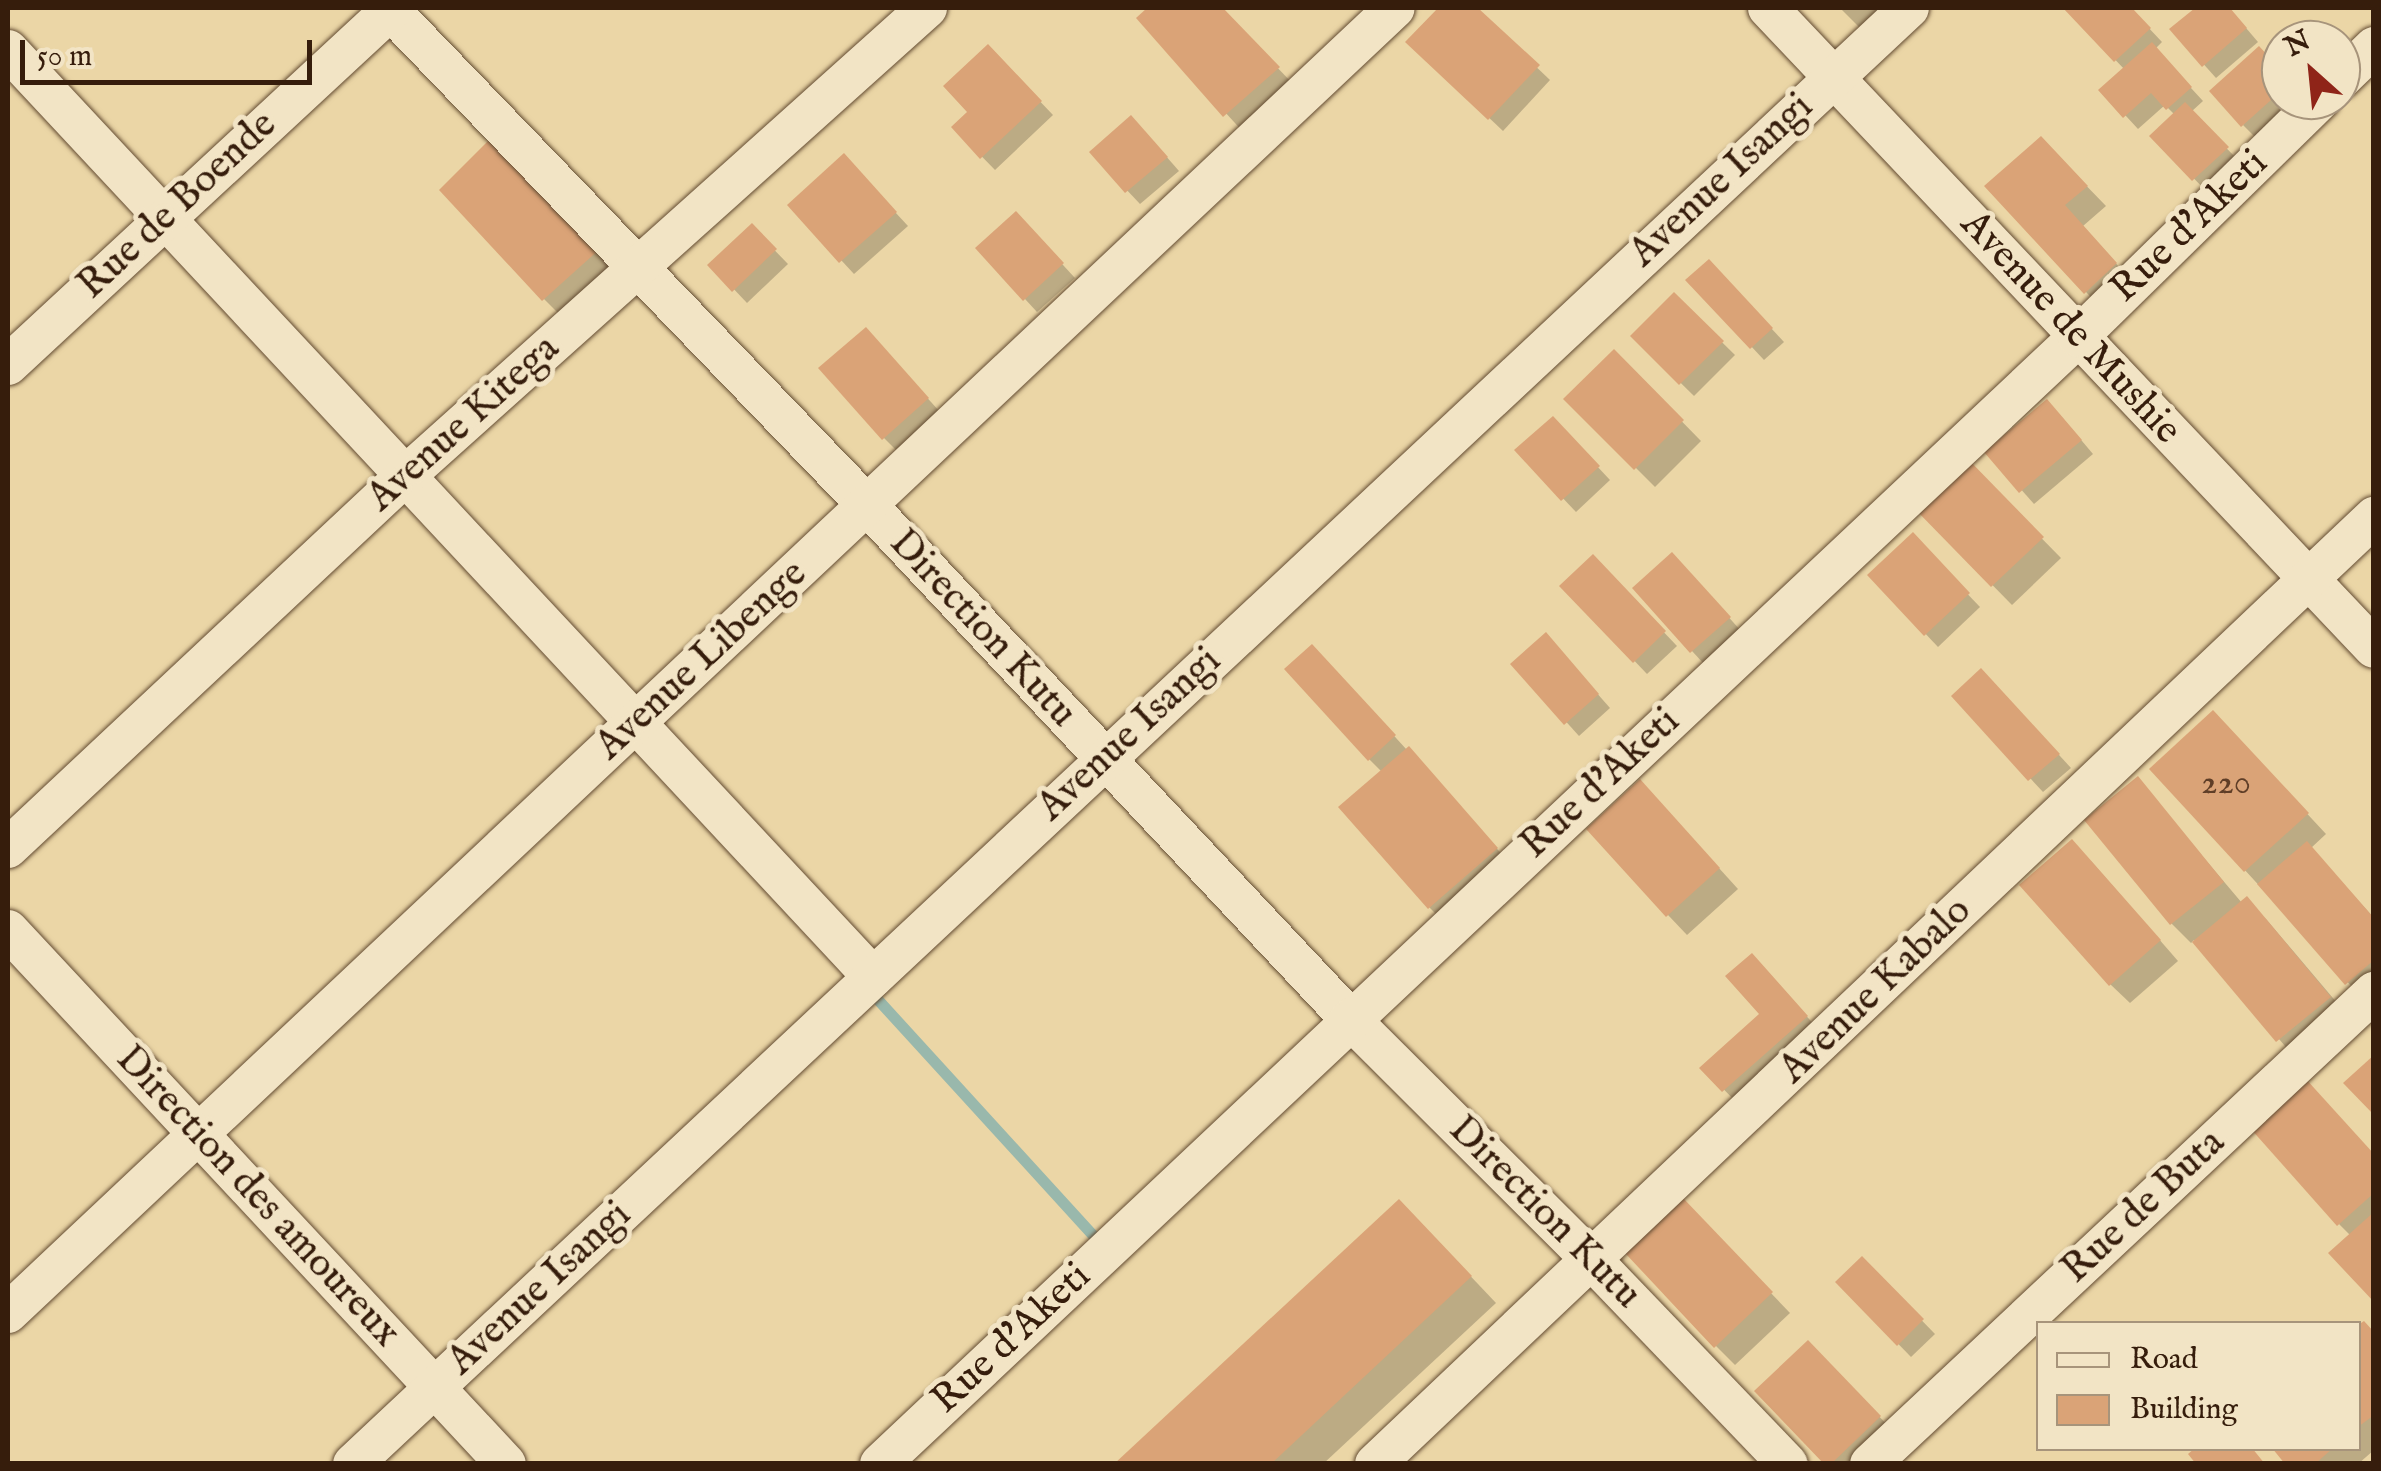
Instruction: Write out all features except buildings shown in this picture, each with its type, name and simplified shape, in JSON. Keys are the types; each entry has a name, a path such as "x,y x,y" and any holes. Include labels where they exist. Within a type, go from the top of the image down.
{"street":[{"name":"Direction Kutu","path":"391,8 867,505 1350,1019 1593,1261 1788,1464"},
{"name":"Rue de Boende","path":"8,365 391,8"},
{"name":"Avenue Kitega","path":"8,848 403,478 927,8"},
{"name":"Avenue Libenge","path":"8,1313 1395,8"},
{"name":"Avenue de Mushie","path":"1768,8 2374,648"},
{"name":"Avenue Isangi","path":"353,1464 1908,8"},
{"path":"8,50 403,478 873,977"},
{"name":"Rue d'Aketi","path":"880,1464 2078,337 2300,120"},
{"name":"Avenue Kabalo","path":"1375,1464 2374,517"},
{"name":"Direction des amoureux","path":"8,930 506,1464"},
{"name":"Rue de Buta","path":"1870,1464 2374,992"}],"waterway":[{"path":"869,990 1103,1246"}]}
